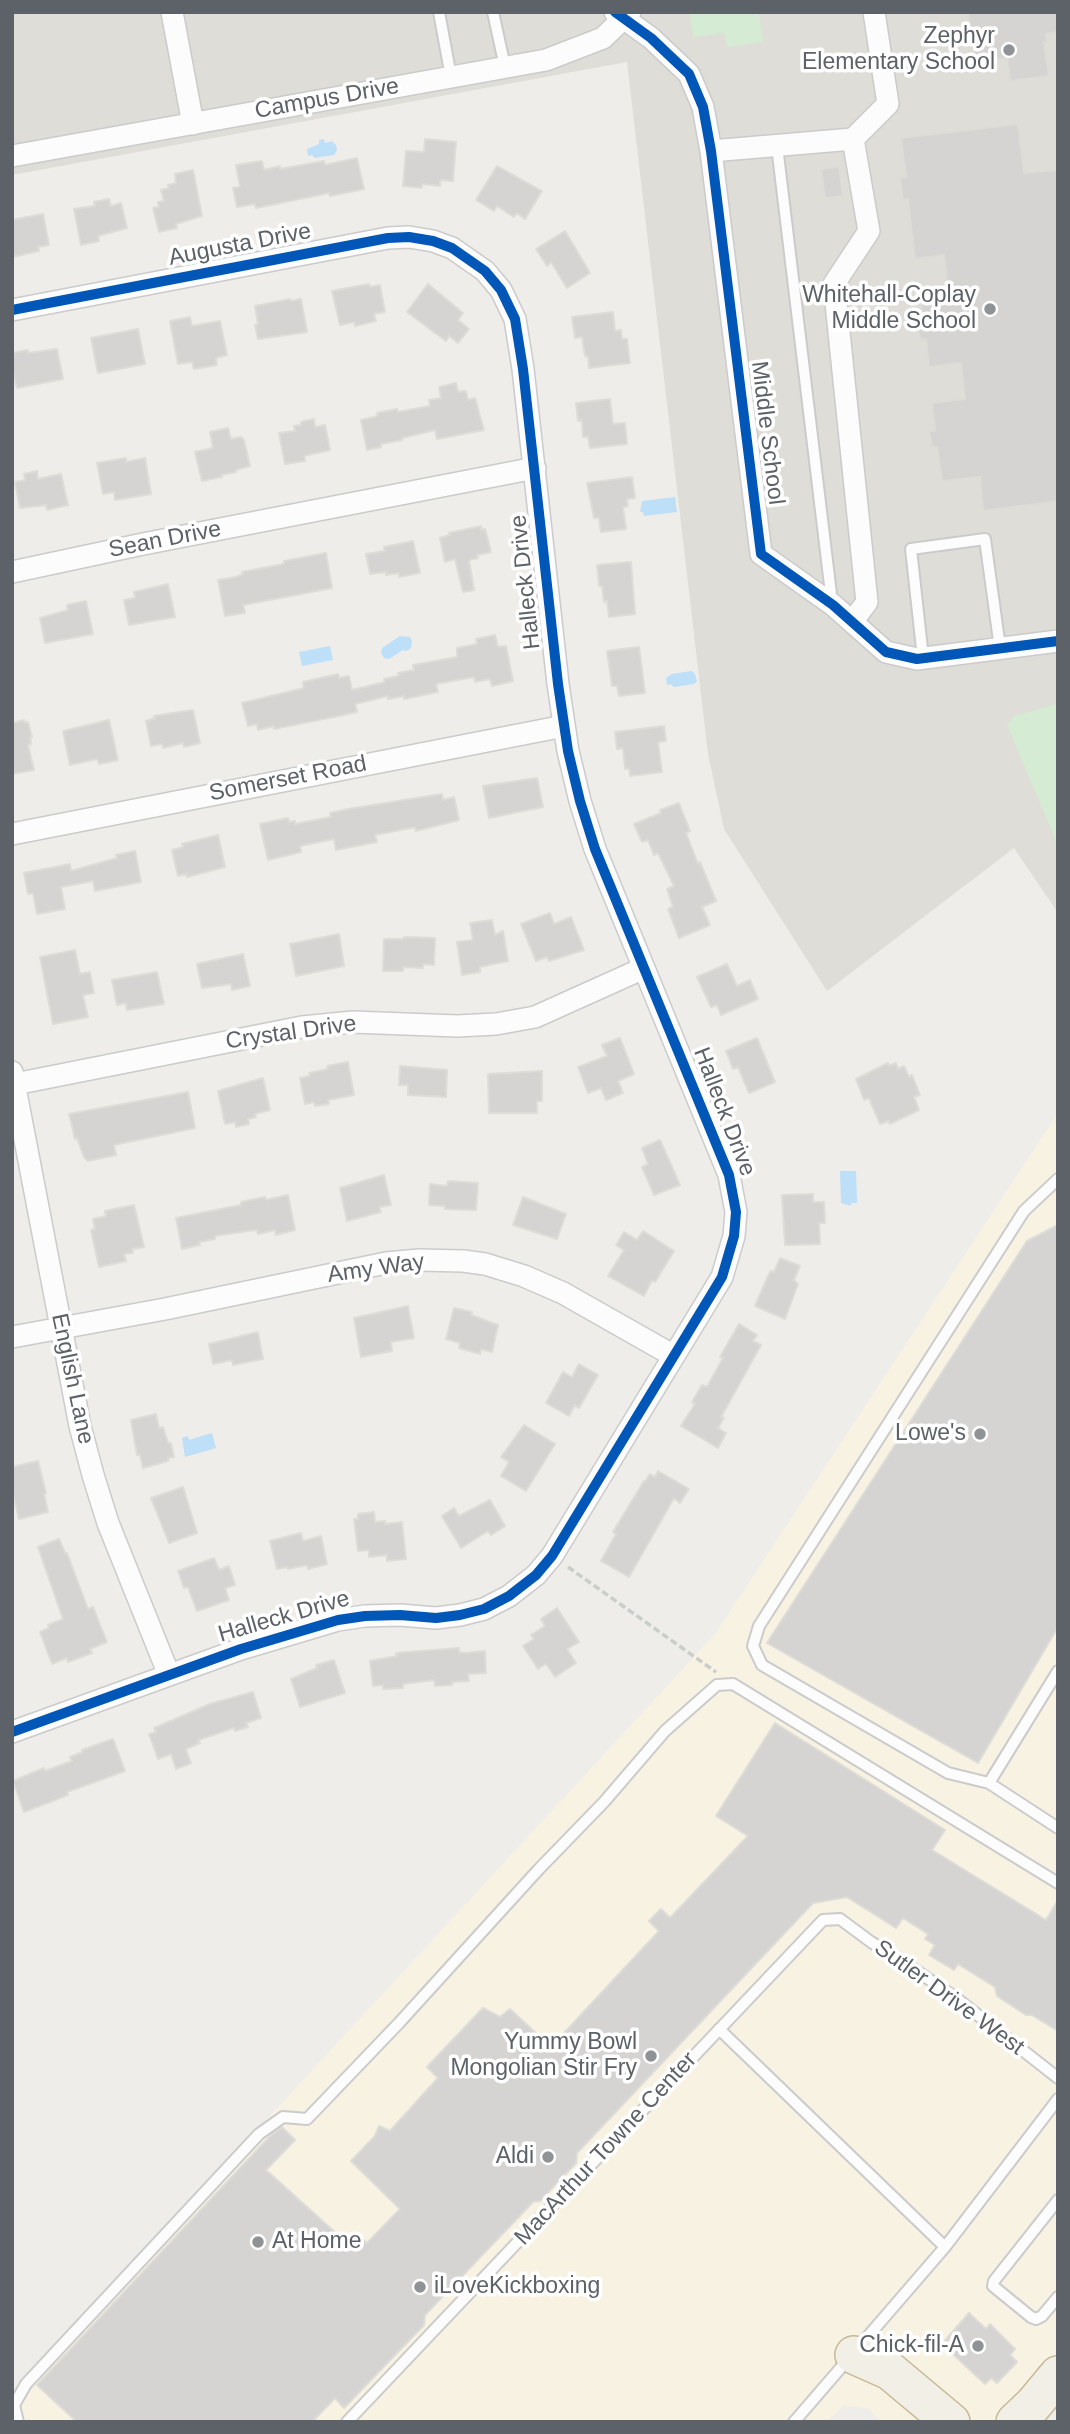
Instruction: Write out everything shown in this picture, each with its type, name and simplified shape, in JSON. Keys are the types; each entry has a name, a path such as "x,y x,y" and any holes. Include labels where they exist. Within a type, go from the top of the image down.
{"highway":[{"path":"854,2355 876,2386 917,2422"},
{"path":"854,2355 890,2371 951,2422"},
{"path":"1015,2422 1058,2375"},
{"path":"1043,2422 1058,2404"}],"street":[{"path":"172,12 193,124"},
{"path":"711,151 853,139 888,104 874,12"},
{"name":"Campus Drive","path":"12,156 546,60 603,38 623,15"},
{"name":"Middle School","path":"623,15 651,37 689,74 703,107 711,151 761,554 833,605 886,652 917,659 1058,641"},
{"path":"852,622 867,602 834,284 869,231 853,139"},
{"name":"Augusta Drive","path":"12,310 388,238 409,237 433,241 452,248 472,261"},
{"name":"Halleck Drive","path":"12,1732 241,1648 338,1620 365,1616 436,1618 460,1615 484,1609 518,1589 536,1575 552,1556 722,1277 734,1236 736,1212 729,1175 596,849 580,801 564,726 515,319 501,290 485,271 472,261"},
{"name":"Sean Drive","path":"12,572 535,468"},
{"name":"Somerset Road","path":"12,834 564,726"},
{"name":"Crystal Drive","path":"13,1078 302,1027 353,1022 457,1026 496,1024 535,1017 644,968"},
{"name":"English Lane","path":"13,1078 80,1426 108,1523 169,1675"},
{"name":"Amy Way","path":"61,1328 386,1263 419,1260 463,1261 498,1268 563,1293 674,1356"},
{"path":"12,1337 61,1328"}],"lane":[{"path":"439,12 451,77"},
{"path":"493,12 505,67"},
{"path":"777,146 833,605"},
{"path":"923,658 911,550 985,539 1000,648"},
{"path":"1058,1179 1024,1211 759,1626 753,1646 762,1665 948,1773 989,1783 1058,1828"},
{"path":"989,1783 1058,1671"},
{"path":"18,2422 15,2405 26,2384 259,2134 283,2117 307,2119 604,1802 665,1731 717,1685 733,1684 1058,1883"},
{"name":"MacArthur Towne Center","path":"348,2422 822,1920 840,1919"},
{"name":"Sutler Drive West","path":"840,1919 956,1998 1058,2078"},
{"path":"719,2029 945,2246"},
{"path":"794,2422 945,2246 1058,2099"},
{"path":"1058,2200 994,2281 993,2286 1031,2318 1036,2319 1042,2316 1058,2297"}],"path":[{"path":"552,1556 733,1684"}],"shaded area":[{"path":"12,12 1058,12 1058,913 1014,848 827,991 724,829 708,754 627,62 12,175"},
{"path":"1058,1113 1058,2367 1015,2422 881,2422 868,2408 843,2406 827,2422 12,2422 12,2395 715,1634"}],"green space":[{"path":"689,12 759,12 763,42 727,47 724,33 693,37"},
{"path":"1058,704 1058,846 1007,725 1014,716"}],"water":[{"path":"324,139 325,143 332,141 336,145 334,155 315,158 308,156 307,149"},
{"path":"675,497 677,512 644,516 643,512 640,512 642,501"},
{"path":"400,636 410,637 411,648 389,659 384,658 382,648"},
{"path":"330,646 333,660 302,666 299,652"},
{"path":"692,671 697,681 694,684 674,687 667,685 666,678 672,674"},
{"path":"840,1171 856,1171 857,1203 851,1203 851,1206 841,1203"},
{"path":"212,1433 216,1448 185,1457 182,1438 188,1436 189,1440"}],"building":[{"name":"Zephyr Elementary School","path":"968,12 1058,12 1058,32 1046,34 1047,42 1044,42 1049,76 1010,81 1007,58 975,63"},
{"name":"Whitehall-Coplay Middle School","path":"1018,124 1024,173 1058,170 1058,501 983,511 980,477 942,481 937,447 932,447 929,431 935,431 932,403 965,399 961,363 929,367 926,339 920,340 917,324 923,323 920,295 948,291 944,255 915,259 908,199 903,200 900,178 906,177 901,138"},
{"path":"425,139 456,142 453,181 440,180 440,186 422,184 422,188 403,186 406,151 424,152"},
{"path":"357,158 364,189 330,196 329,193 256,208 255,204 237,207 233,188 240,187 236,165 262,161 264,170 324,161 325,165"},
{"path":"497,166 542,191 525,219 517,213 514,217 497,206 494,211 476,200"},
{"path":"839,167 843,196 825,198 821,169"},
{"path":"193,170 202,216 176,224 177,228 159,232 153,208 159,207 158,202 164,201 161,190 176,183 175,174"},
{"path":"109,199 111,206 121,203 127,228 98,236 99,241 81,245 74,209 95,206 94,202"},
{"path":"43,214 49,245 38,247 39,251 12,257 12,220"},
{"path":"565,231 590,273 567,288 551,262 547,266 536,249"},
{"path":"369,284 370,287 380,285 385,312 374,314 376,321 355,326 354,322 340,325 332,291"},
{"path":"428,284 463,313 458,320 469,329 458,343 449,336 446,341 407,312"},
{"path":"301,299 307,332 258,339 255,306"},
{"path":"613,312 615,331 621,330 622,339 627,339 630,363 589,368 582,337 575,338 572,317"},
{"path":"190,317 192,326 220,321 227,355 216,358 217,365 194,369 192,362 178,364 170,321"},
{"path":"138,329 145,364 98,373 91,338"},
{"path":"57,349 63,379 17,388 12,369 12,353"},
{"path":"456,383 458,392 466,391 468,400 475,398 484,430 437,439 435,430 367,450 361,420 378,416 377,413 430,406 429,400 441,398 439,387"},
{"path":"610,399 613,424 625,423 627,444 590,448 588,437 583,437 582,420 578,421 576,403"},
{"path":"314,419 315,427 325,425 330,450 304,456 305,461 285,464 279,433 295,431 294,426"},
{"path":"228,428 231,439 241,437 244,440 250,466 221,475 222,477 202,481 195,452 213,448 210,432"},
{"path":"126,458 126,462 145,458 151,494 115,500 114,492 103,494 97,463"},
{"path":"37,471 38,479 61,474 68,505 47,510 46,505 20,508 15,482 25,480 24,474"},
{"path":"632,477 635,498 627,499 628,506 623,507 626,529 601,532 599,518 594,518 587,483"},
{"path":"481,526 481,530 485,529 491,552 469,560 474,590 463,592 455,559 445,562 440,538 450,535 449,533"},
{"path":"413,541 420,573 399,577 399,573 370,574 366,554 385,551 384,547"},
{"path":"326,553 332,588 243,605 245,613 225,616 218,580 236,577 243,574 242,572 284,564 284,561"},
{"path":"631,562 635,614 609,617 607,601 604,602 602,586 599,586 597,565"},
{"path":"168,584 175,617 129,625 124,600 135,598 134,592"},
{"path":"86,601 93,634 45,643 40,618 68,610 67,605"},
{"path":"495,635 498,647 506,646 513,681 492,686 490,679 475,682 474,677 436,684 438,692 404,699 404,696 388,699 388,696 355,704 357,712 274,729 274,726 258,730 257,724 248,726 242,703 304,688 303,682 338,674 339,678 349,676 352,690 385,682 384,679 399,676 398,673 414,670 413,665 457,657 457,648 477,644 476,639"},
{"path":"639,647 645,693 619,696 617,686 612,686 607,651"},
{"path":"193,710 200,743 184,747 183,743 163,748 162,744 151,746 146,721 155,718 154,716"},
{"path":"24,720 25,723 28,722 32,737 31,744 28,745 34,770 12,774 12,723"},
{"path":"109,720 118,760 99,764 97,759 70,765 63,731"},
{"path":"664,726 666,741 658,742 662,772 630,776 629,768 625,769 623,748 617,749 615,732"},
{"path":"537,778 543,807 489,818 483,786"},
{"path":"442,794 443,800 454,797 459,820 416,831 415,827 375,835 377,842 336,850 334,839 300,846 301,852 268,860 260,824 288,818 289,822 295,821 295,824 331,817 330,813 348,809"},
{"path":"679,803 690,831 686,833 716,901 702,907 710,925 679,938 668,909 673,907 667,889 674,886 658,853 654,855 648,840 642,842 634,824"},
{"path":"218,835 225,867 187,877 187,874 178,876 172,850 183,847 182,844"},
{"path":"135,851 141,882 95,891 93,881 61,887 65,909 37,914 33,893 28,894 24,873 70,864 71,871"},
{"path":"550,913 554,924 571,917 584,950 549,961 547,957 536,961 521,924"},
{"path":"492,920 495,935 503,931 508,961 480,967 480,972 462,975 457,942 473,940 470,923"},
{"path":"339,934 344,966 296,976 290,944"},
{"path":"435,938 434,965 423,964 423,968 403,967 403,971 383,971 384,939"},
{"path":"75,950 80,974 90,972 94,993 83,995 88,1017 53,1024 40,957"},
{"path":"243,954 250,986 232,990 231,984 202,988 197,964"},
{"path":"727,964 737,986 750,980 758,999 721,1015 717,1005 711,1007 697,977"},
{"path":"157,972 164,1004 127,1010 126,1003 117,1005 112,980"},
{"path":"620,1038 634,1074 618,1081 623,1093 606,1100 601,1088 588,1093 578,1067 607,1056 602,1045"},
{"path":"757,1038 775,1082 749,1093 738,1067 733,1069 726,1051"},
{"path":"348,1062 354,1095 328,1100 329,1104 305,1104 300,1078 328,1069 327,1066"},
{"path":"888,1063 889,1066 896,1063 898,1069 904,1066 909,1077 912,1075 920,1095 914,1097 919,1110 890,1124 889,1121 880,1124 869,1098 864,1100 856,1079"},
{"path":"400,1066 447,1070 446,1097 408,1095 408,1085 399,1085"},
{"path":"542,1071 542,1101 537,1101 537,1113 489,1113 488,1074"},
{"path":"263,1078 270,1110 255,1114 256,1117 248,1119 249,1124 236,1127 235,1122 225,1124 218,1091"},
{"path":"188,1092 195,1128 114,1145 116,1155 88,1161 84,1157 77,1138 75,1139 69,1114"},
{"path":"660,1140 680,1185 654,1195 642,1167 648,1164 642,1148"},
{"path":"384,1175 391,1205 379,1207 381,1212 347,1221 340,1188"},
{"path":"448,1181 478,1183 476,1210 445,1209 445,1206 429,1205 430,1184 447,1186"},
{"path":"813,1194 813,1202 824,1202 825,1223 819,1223 820,1244 785,1245 782,1195"},
{"path":"288,1195 295,1230 276,1235 275,1230 258,1234 257,1230 215,1236 215,1239 199,1242 200,1245 182,1249 176,1218 241,1205 241,1202 265,1197 266,1200"},
{"path":"523,1197 566,1214 557,1239 513,1225"},
{"path":"134,1205 144,1247 124,1254 126,1261 99,1267 91,1230 95,1229 93,1219 106,1216 105,1211"},
{"name":"Lowe's","path":"1058,1225 1058,1627 978,1763 767,1643 1027,1241"},
{"path":"643,1231 674,1251 655,1282 652,1280 644,1296 608,1276 624,1250 616,1245 624,1232 637,1240"},
{"path":"780,1258 800,1266 794,1280 798,1284 785,1319 755,1306 768,1276 771,1271 774,1272"},
{"path":"408,1306 414,1338 391,1342 392,1351 361,1357 354,1318"},
{"path":"454,1308 472,1312 471,1315 498,1325 492,1352 481,1349 480,1354 459,1348 460,1343 446,1339"},
{"path":"739,1324 757,1335 753,1341 761,1345 721,1417 724,1418 718,1428 726,1433 718,1448 681,1426 695,1404 692,1402 702,1385 707,1387"},
{"path":"258,1332 263,1359 233,1365 232,1360 213,1364 209,1344"},
{"path":"579,1364 598,1375 579,1408 575,1405 569,1416 546,1403 563,1372 572,1377"},
{"path":"156,1414 159,1428 163,1427 168,1443 171,1443 174,1457 143,1468 140,1455 137,1455 131,1420"},
{"path":"524,1425 555,1444 526,1491 501,1476 509,1462 501,1457"},
{"path":"38,1461 48,1512 19,1519 12,1490 12,1467"},
{"path":"658,1471 689,1489 680,1503 674,1498 629,1577 601,1561 616,1534 613,1532 644,1481 650,1474 655,1477"},
{"path":"183,1487 197,1533 169,1543 151,1498"},
{"path":"490,1500 505,1526 491,1535 488,1531 461,1548 442,1516 454,1508 459,1516"},
{"path":"374,1512 375,1522 402,1522 406,1559 387,1561 387,1555 369,1557 369,1550 358,1551 354,1519 358,1519 358,1514"},
{"path":"301,1533 303,1541 321,1536 327,1564 308,1569 307,1565 277,1569 270,1541"},
{"path":"59,1539 88,1609 93,1607 107,1642 90,1649 92,1653 68,1662 67,1658 52,1664 40,1632 49,1628 48,1625 63,1619 38,1547"},
{"path":"214,1558 219,1570 229,1566 235,1585 225,1588 229,1600 197,1611 188,1587 184,1588 178,1571"},
{"path":"557,1608 579,1642 567,1649 576,1663 555,1677 546,1664 538,1669 523,1646 534,1639 531,1635 545,1626 541,1619"},
{"path":"459,1648 459,1652 466,1653 485,1651 486,1673 468,1674 469,1681 452,1682 452,1685 435,1686 434,1680 403,1684 403,1688 383,1689 383,1685 373,1686 370,1661 397,1656 396,1653"},
{"path":"334,1660 345,1693 300,1707 291,1679 317,1668 316,1665"},
{"path":"253,1692 261,1718 246,1723 248,1727 235,1731 234,1728 198,1740 200,1743 186,1749 191,1763 176,1769 171,1754 158,1759 149,1734 156,1732 154,1728 210,1704"},
{"path":"775,1723 945,1830 932,1850 1046,1920 1058,1900 1058,2031 997,1996 995,1987 958,1964 954,1970 929,1955 935,1945 925,1939 928,1934 903,1918 896,1928 847,1897 813,1903 577,2153 576,2163 540,2201 533,2202 425,2315 424,2325 344,2408 335,2398 312,2422 77,2422 37,2385 271,2135 282,2127 295,2140 266,2170 348,2244 358,2235 367,2243 400,2209 351,2161 375,2136 379,2126 390,2131 438,2078 427,2067 483,2008 500,2017 510,2009 551,2047 659,1931 649,1921 661,1909 670,1918 748,1836 716,1816"},
{"path":"113,1739 125,1771 67,1792 68,1795 24,1812 13,1781 44,1768 45,1771 72,1761 70,1757 83,1752 82,1750"},
{"name":"Chick-fil-A","path":"969,2313 986,2329 990,2324 1015,2349 1010,2355 1017,2362 997,2383 991,2378 985,2384 942,2344"}],"cycle path":[{"path":"615,12 651,38 689,74 703,107 711,151 761,554 833,605 886,652 917,659 1058,641"},
{"path":"12,310 388,238 409,237 452,248 485,271 501,290 515,319 523,369 558,684 568,751 580,801 595,849 729,1175 736,1212 734,1236 722,1277 552,1556 536,1575 509,1596 484,1609 460,1615 436,1618 365,1616 338,1620 241,1649 12,1732"}],"place":[{"name":"Zephyr Elementary School","path":"1009,50"},
{"name":"Whitehall-Coplay Middle School","path":"990,309"},
{"name":"Lowe's","path":"980,1434"},
{"name":"Yummy Bowl Mongolian Stir Fry","path":"651,2056"},
{"name":"Aldi","path":"548,2157"},
{"name":"At Home","path":"258,2242"},
{"name":"iLoveKickboxing","path":"420,2287"},
{"name":"Chick-fil-A","path":"978,2346"}]}
